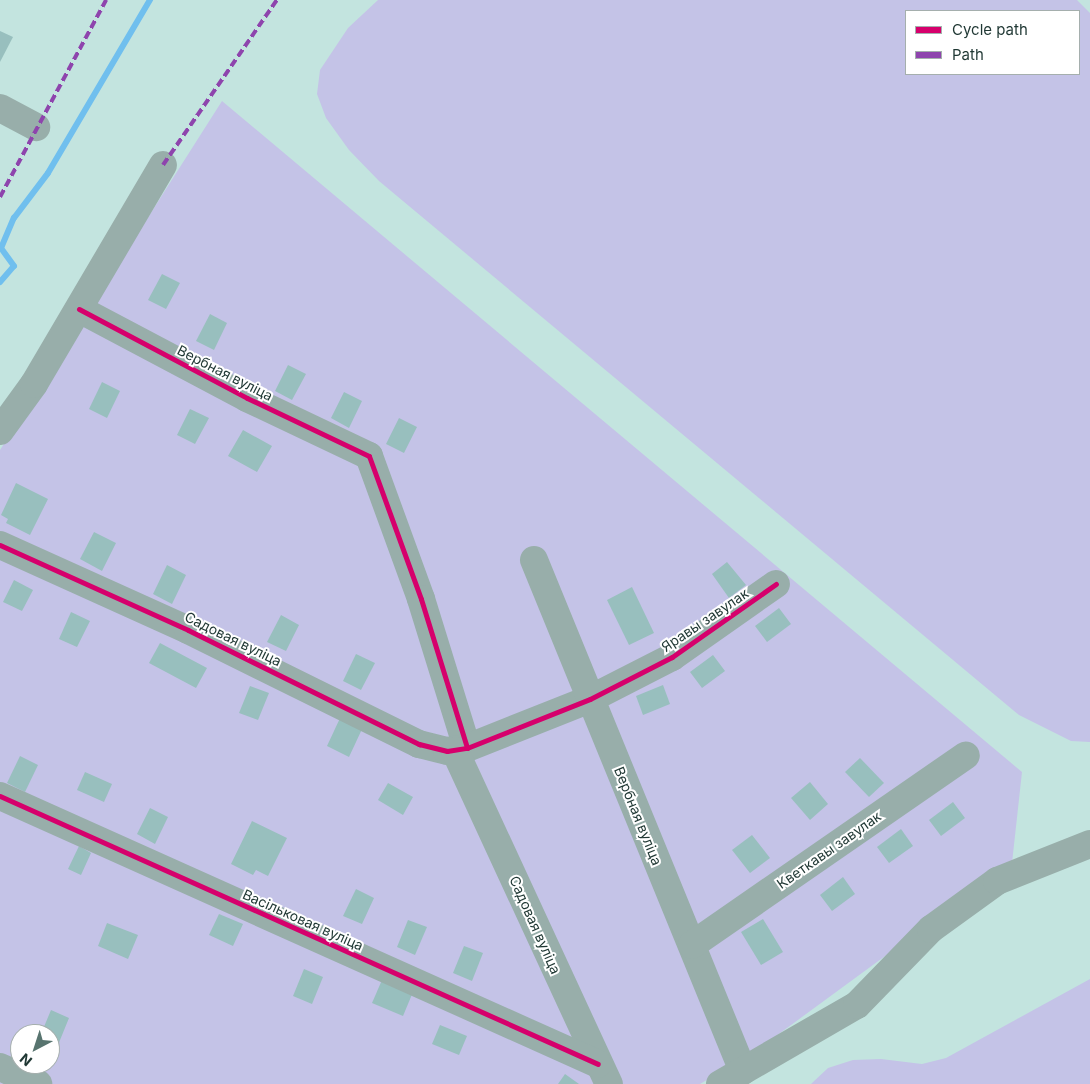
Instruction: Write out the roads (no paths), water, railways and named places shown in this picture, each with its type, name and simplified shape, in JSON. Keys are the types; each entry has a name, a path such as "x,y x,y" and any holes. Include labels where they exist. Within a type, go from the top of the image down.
{"street":[{"path":"0,108 36,128"},
{"path":"0,431 34,384 163,165"},
{"name":"Вербная вуліца","path":"79,309 247,398 364,452 372,462 386,497 461,750"},
{"name":"Садовая вуліца","path":"0,545 188,630 419,744 440,750 461,750 603,1074"},
{"name":"Вербная вуліца","path":"534,560 692,945 731,1078"},
{"name":"Яравы завулак","path":"461,750 590,699 672,657 776,584"},
{"name":"Кветкавы завулак","path":"692,945 966,755"},
{"name":"Васільковая вуліца","path":"0,796 603,1074"},
{"path":"731,1078 857,1005 931,929 996,881 1090,844"},
{"path":"0,1068 38,1084"}],"waterway":[{"path":"0,282 14,266 1,248 14,218 48,173 150,0"}]}
